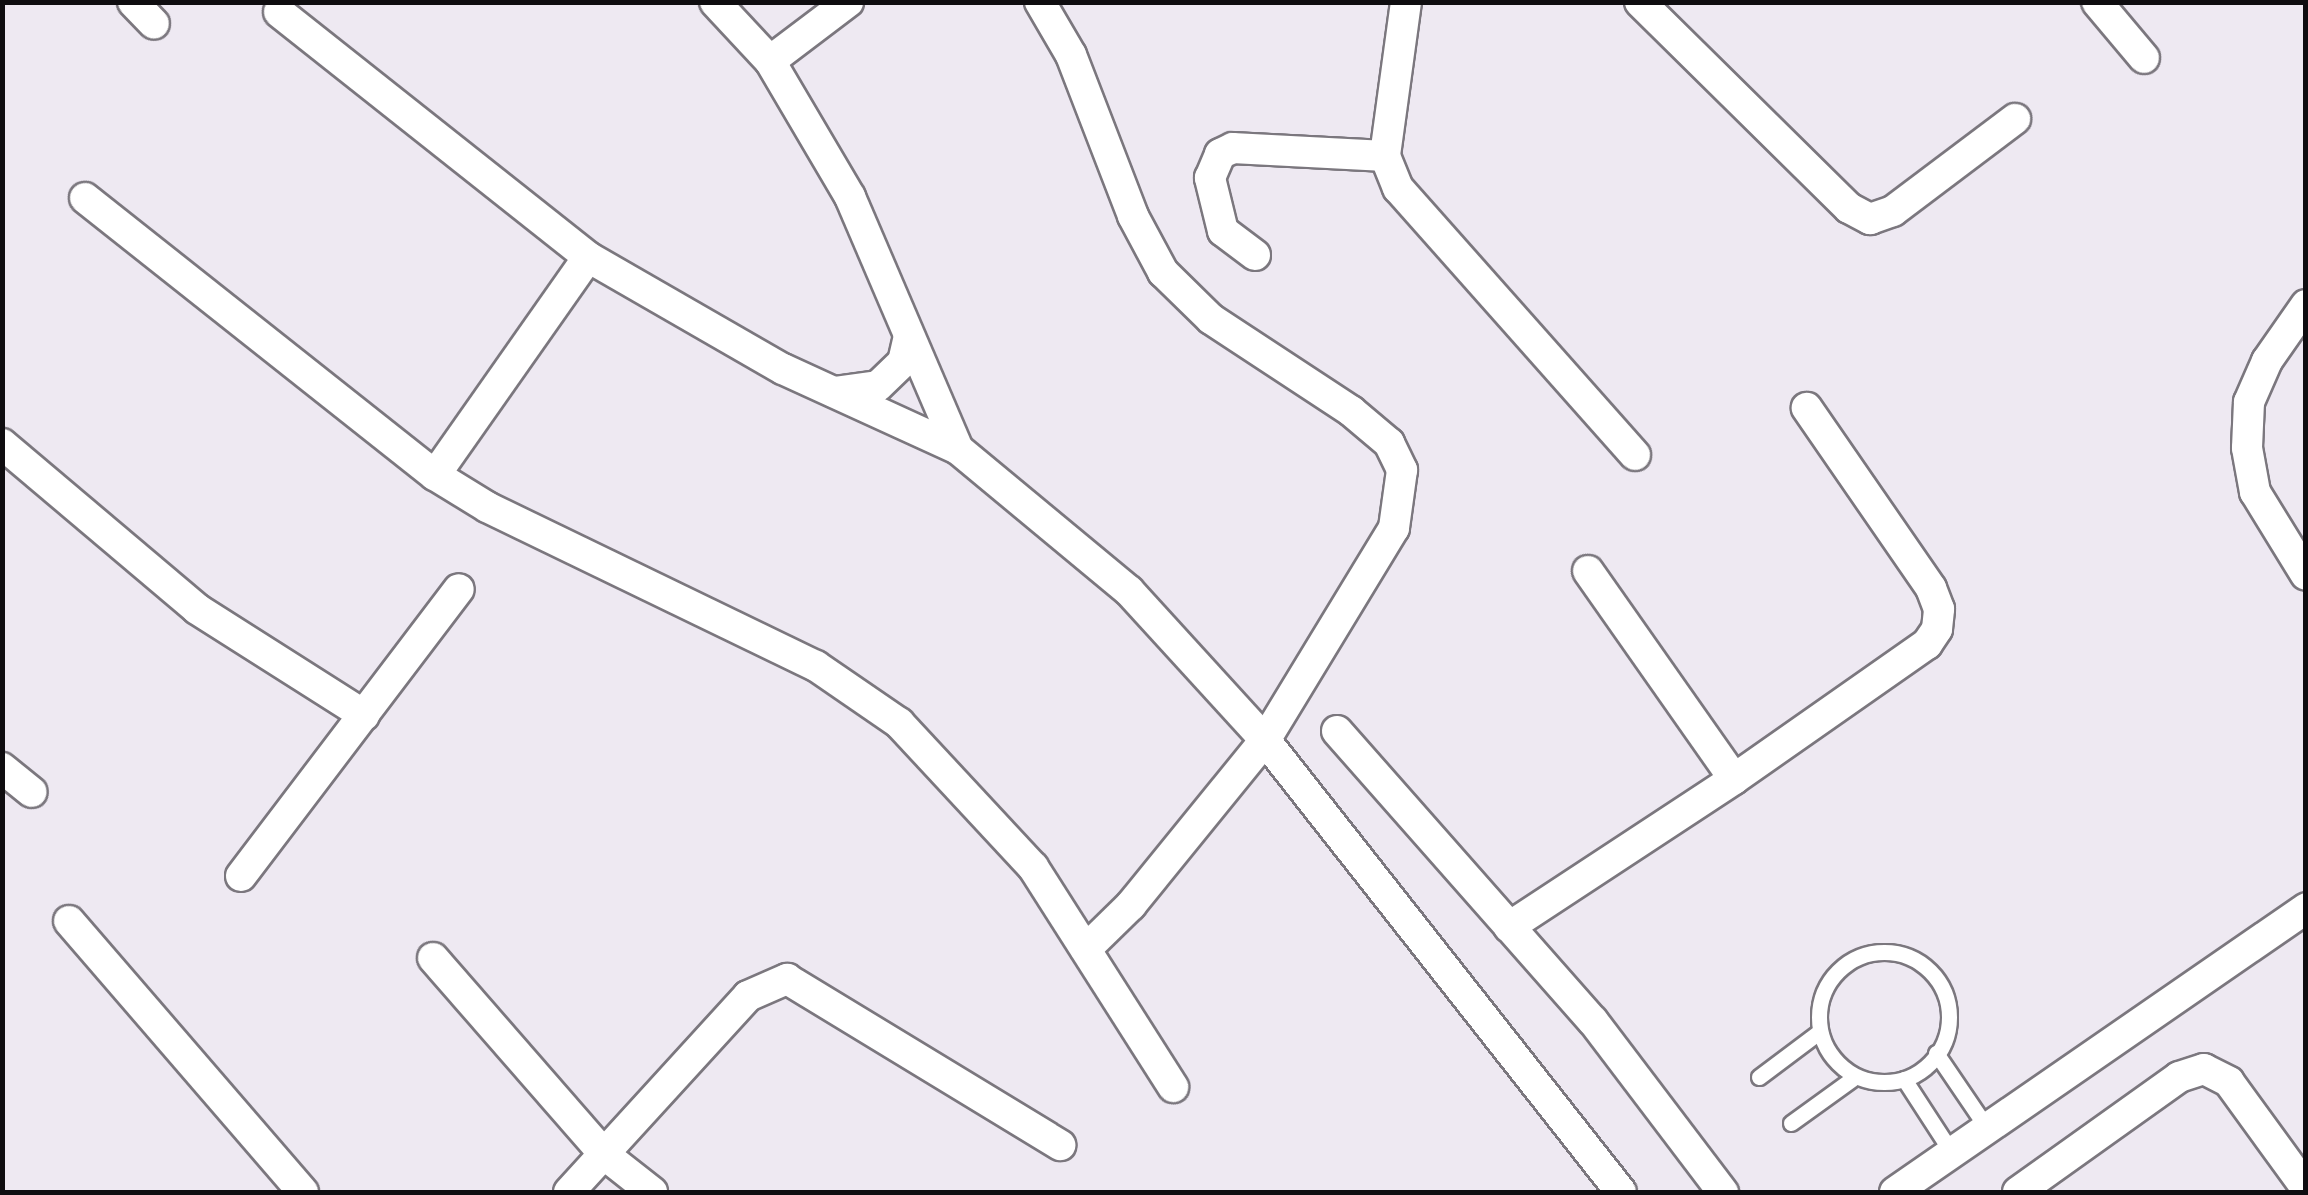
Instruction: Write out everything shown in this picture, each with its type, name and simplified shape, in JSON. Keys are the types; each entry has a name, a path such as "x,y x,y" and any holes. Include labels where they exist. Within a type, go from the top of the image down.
{"street":[{"path":"715,2 770,61 850,197 958,448"},
{"path":"770,61 848,2"},
{"path":"1040,2 1071,55 1133,216 1163,272 1211,319 1351,411 1389,444 1402,470 1394,528 1265,740 1131,905 1086,949"},
{"path":"1406,2 1385,156 1422,222 1635,455"},
{"path":"1640,2 1850,208 1870,219 1893,211 2015,119"},
{"path":"2097,2 2144,58"},
{"path":"279,12 588,257 834,392 958,448 1129,591 1265,740 1621,1192"},
{"path":"1255,255 1223,231 1210,178 1220,154 1233,148 1385,156"},
{"path":"85,198 436,475 486,507 816,666 899,723 1033,867 1173,1087"},
{"path":"436,475 588,257"},
{"path":"2306,305 2267,361 2249,402 2247,448 2256,492 2306,576"},
{"path":"834,392 878,386 903,362 909,338"},
{"path":"1509,927 1734,779 1927,644 1937,629 1939,608 1930,588 1807,408"},
{"path":"2,444 197,609 364,715"},
{"path":"1588,571 1734,779"},
{"path":"241,876 460,589"},
{"path":"1337,731 1605,1036 1723,1192"},
{"path":"2,768 32,792"},
{"path":"1895,1192 2306,908"},
{"path":"69,922 303,1192"},
{"path":"433,958 605,1155 652,1192"},
{"path":"569,1192 748,996 787,979 1060,1144"},
{"path":"2019,1192 2179,1077 2204,1069 2229,1082 2306,1188"}],"lane":[{"path":"1790,1122 1852,1079 1904,1079 1936,1053 1948,1031 1947,996 1934,971 1887,950 1869,950 1835,976 1820,1032 1831,1058 1852,1079"},
{"path":"1759,1077 1820,1032"},
{"path":"1936,1053 1987,1128"},
{"path":"1904,1079 1952,1153"}]}
